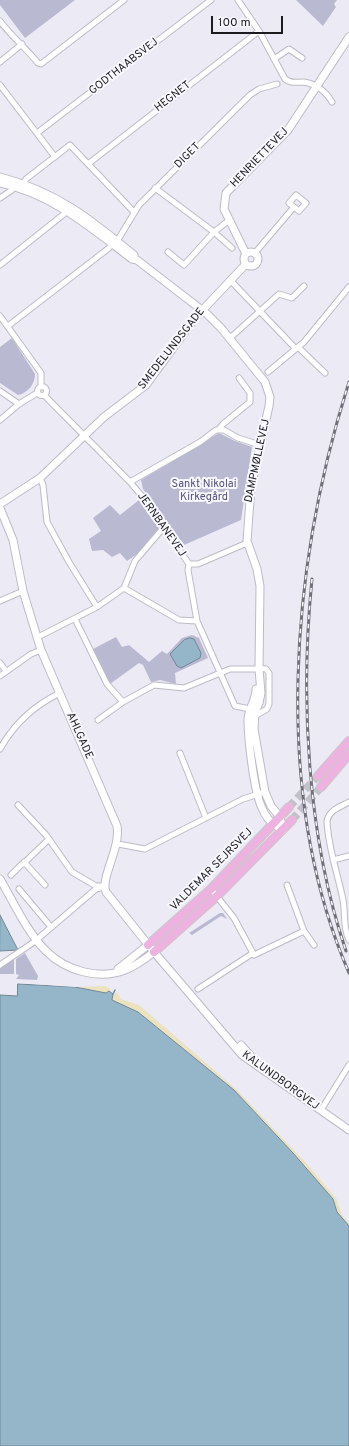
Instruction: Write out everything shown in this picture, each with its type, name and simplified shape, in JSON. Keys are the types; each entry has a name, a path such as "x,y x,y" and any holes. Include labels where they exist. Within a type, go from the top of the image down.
{"main road":[{"path":"318,776 349,741"},
{"path":"320,787 349,754"},
{"name":"VALDEMAR SEJRSVEJ","path":"148,945 211,889 289,807"},
{"name":"VALDEMAR SEJRSVEJ","path":"154,952 217,896 292,820"}],"street":[{"path":"0,21 14,39 22,44 38,63 42,63 124,0"},
{"name":"GODTHAABSVEJ","path":"37,133 211,0"},
{"path":"238,0 259,31 287,81 308,83 318,87 326,93 332,102"},
{"name":"HEGNET","path":"88,164 259,31"},
{"name":"HENRIETTEVEJ","path":"246,254 228,221 224,209 226,193 288,130 318,87 349,37"},
{"path":"0,62 22,44"},
{"path":"274,59 289,49 302,58"},
{"name":"DIGET","path":"113,245 134,212 155,188 250,94 259,89 277,84"},
{"path":"0,85 55,157"},
{"path":"22,186 26,179 70,145 134,212"},
{"path":"0,177 14,184"},
{"path":"0,183 22,186 68,208 113,245 134,255 136,260 202,310 230,338 261,312 279,294 292,298 304,286"},
{"path":"0,198 14,184"},
{"path":"155,188 214,232 232,248"},
{"path":"254,254 257,260 256,264 252,266 246,264 244,260 246,254 254,254 294,207"},
{"path":"0,264 64,214 68,208"},
{"path":"168,252 184,265 214,232 228,221"},
{"path":"8,326 113,245"},
{"name":"SMEDELUNDSGADE","path":"0,504 40,478 104,417 146,385 202,310 246,264"},
{"path":"230,280 297,348 326,373"},
{"path":"268,372 297,348 349,287"},
{"path":"0,316 41,373 41,387 37,393 19,404 0,420"},
{"name":"DAMPMØLLEVEJ","path":"230,338 265,382 270,396 249,498 247,543 255,561 260,582 259,668"},
{"path":"130,482 219,429 222,424 250,402 250,393 239,378"},
{"path":"37,393 41,396 44,395 46,390 41,387"},
{"path":"0,391 19,404"},
{"name":"JERNBANEVEJ","path":"44,395 130,482 164,527 189,564 188,570 197,621 236,706 250,709"},
{"path":"219,429 241,439 260,445"},
{"path":"40,478 43,485 47,522 97,607"},
{"name":"AHLGADE","path":"0,508 13,540 23,591 41,650 117,826 118,844 104,887"},
{"path":"38,637 97,607 124,588 135,561 164,527"},
{"path":"189,564 198,564 247,543"},
{"path":"124,588 179,620 197,621"},
{"path":"0,601 23,591"},
{"path":"75,619 107,684 123,702"},
{"path":"0,676 30,654 41,650"},
{"path":"0,663 6,671"},
{"path":"98,720 123,702 154,684 186,688 233,668 259,668"},
{"path":"259,668 255,700 250,709 263,811 273,824 283,830"},
{"path":"251,718 260,699 259,668"},
{"path":"0,749 8,734 29,714 46,700 60,693"},
{"path":"180,754 206,818"},
{"path":"261,793 280,817 283,830"},
{"path":"118,844 145,849 206,818 261,793"},
{"path":"349,802 334,810 328,816 327,824 333,860 343,902 344,925 349,940"},
{"path":"18,805 49,838 72,872 96,886 104,887"},
{"path":"11,875 49,838"},
{"path":"333,860 349,856"},
{"path":"23,863 45,885"},
{"path":"0,879 36,939 46,951 66,966 89,973 112,972 130,968 154,952 107,894 104,887"},
{"path":"287,885 304,931 314,945"},
{"path":"0,965 36,939 96,890 104,887"},
{"path":"19,889 51,927"},
{"path":"211,889 234,918 253,954"},
{"path":"343,902 349,901"},
{"path":"198,989 253,954 304,931"},
{"path":"112,972 126,963 148,945"},
{"name":"KALUNDBORGVEJ","path":"154,952 235,1047 260,1068 349,1129"},
{"path":"241,1045 256,1060 260,1068"},
{"path":"321,1110 349,1065"}],"green space":[{"path":"0,0 75,0 25,38 0,5"},
{"path":"296,0 337,0 334,4 336,7 323,26"},
{"path":"12,338 35,374 34,381 30,388 18,395 0,383 0,347"},
{"name":"Sankt Nikolai Kirkegård","path":"219,433 252,447 241,520 184,545 143,489 141,480"},
{"path":"139,500 160,530 137,554 127,561 120,553 112,557 103,550 92,551 89,539 101,531 93,518 110,505 120,515"},
{"path":"192,635 199,638 208,658 175,673 176,684 160,680 151,682 143,665 139,663 110,684 93,649 116,637 122,647 129,645 149,662 162,651 167,654 182,638"},
{"path":"220,913 223,913 227,919 221,916 192,935 189,933"},
{"path":"25,953 38,976 37,980 16,979 19,975 16,974 16,959"},
{"path":"14,959 14,974 0,974 0,968"}],"sand":[{"path":"105,986 111,989 106,993 75,987"},
{"path":"117,992 121,999 139,1005 237,1090 307,1164 336,1198 342,1215 349,1223 349,1226 337,1212 333,1199 293,1153 234,1090 138,1012 112,1000 113,996"}],"shaded area":[{"path":"190,638 194,639 201,653 200,658 181,668 177,666 170,654 184,640"},
{"path":"0,915 18,950 0,951"},
{"path":"18,984 75,987 106,993 109,991 113,994 112,1000 138,1012 234,1090 293,1153 333,1199 337,1212 349,1226 349,1446 0,1446 0,995 17,996"}],"pier":[{"path":"18,983 51,984 88,986 75,987"}],"waterway":[{"path":"113,994 115,990"}],"tunnel":[{"path":"289,807 318,776"},
{"path":"292,820 321,787"}],"railway":[{"path":"349,382 329,453 314,526 303,602 298,679 299,755 308,830 324,903 349,973"},
{"path":"312,579 308,624 307,671 307,719 310,767 315,815 323,862 333,907 346,951"}]}
